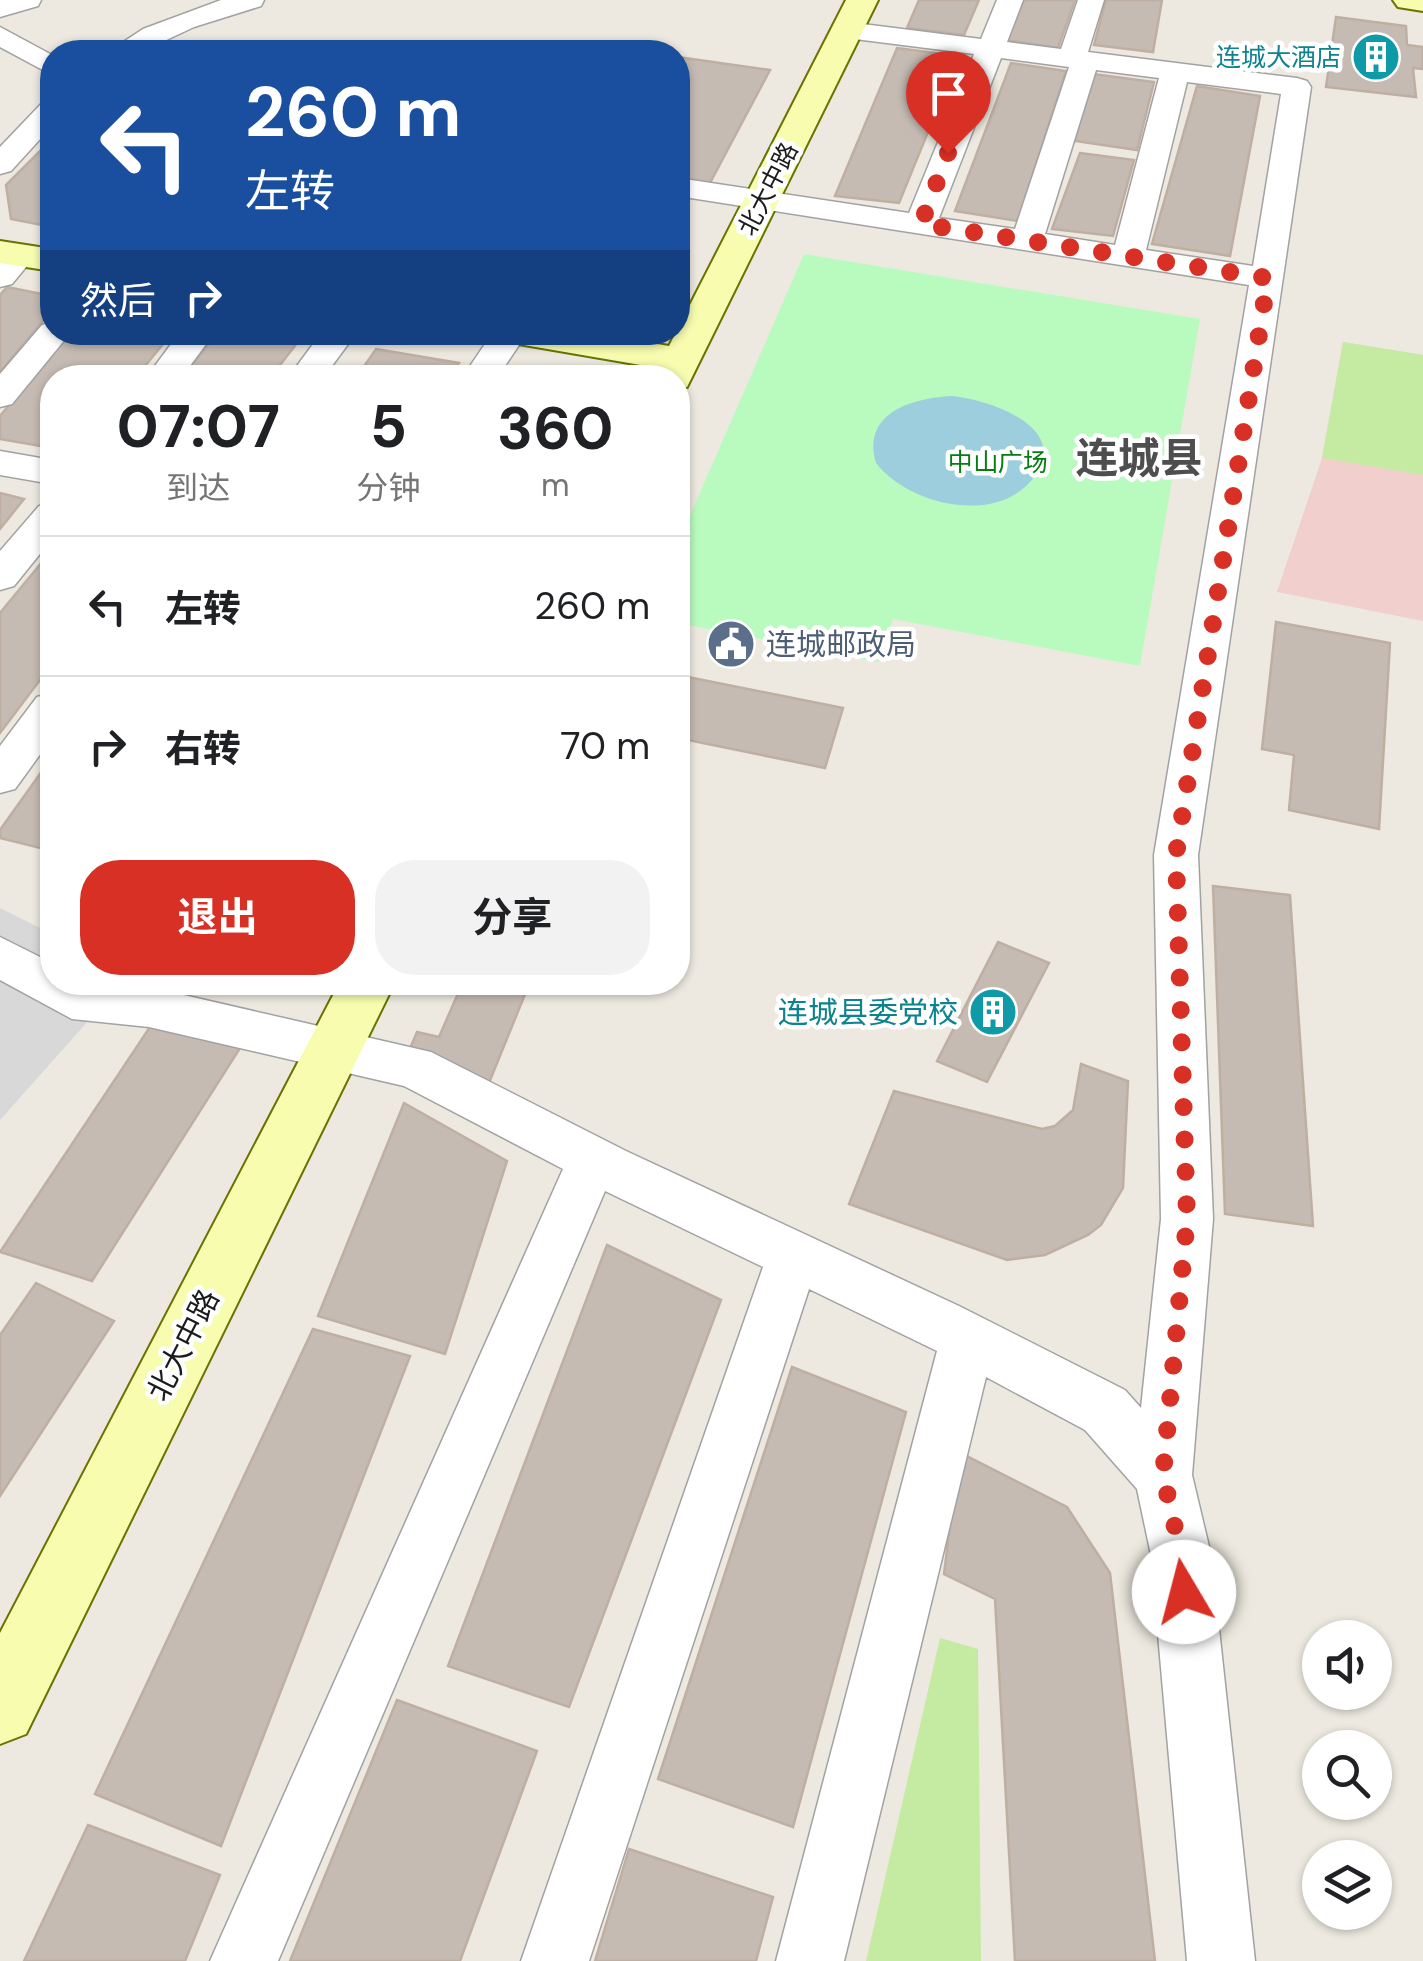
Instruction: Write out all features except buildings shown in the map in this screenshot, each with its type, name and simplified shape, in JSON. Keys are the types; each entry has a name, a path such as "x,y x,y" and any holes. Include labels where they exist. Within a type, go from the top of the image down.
{"main road":[{"path":"1409,0 1423,2"},
{"name":"北大中路","path":"690,345 855,15"},
{"path":"566,345 659,365"},
{"name":"北大中路","path":"0,1708 361,995"}],"street":[{"path":"0,9 28,0"},
{"path":"142,40 210,11 252,0"},
{"path":"921,224 1010,0"},
{"path":"1027,240 1091,0"},
{"path":"855,15 990,48 1298,86 1176,855 1187,1219 1163,1475 1181,1554 1221,1961"},
{"path":"0,34 40,59"},
{"path":"1128,256 1175,71"},
{"path":"0,164 40,122"},
{"path":"690,189 1268,278"},
{"path":"0,396 43,345"},
{"path":"172,365 188,345"},
{"path":"315,365 330,345"},
{"path":"0,462 40,470"},
{"path":"0,577 40,529"},
{"path":"0,777 40,724"},
{"path":"0,956 40,974"},
{"path":"95,995 414,1068 593,1159 968,1338 1104,1410 1163,1475"},
{"path":"244,1961 593,1159"},
{"path":"555,1961 794,1254"},
{"path":"810,1961 968,1338"}],"shaded area":[{"path":"1343,342 1423,355 1423,621 1277,592 1322,458"},
{"path":"0,908 40,928 40,995 111,995 0,1120"}],"green space":[{"name":"中山广场","path":"804,254 1200,319 1140,666 893,619 878,662 690,625 690,515"},
{"path":"1343,342 1423,355 1423,475 1322,458"},
{"path":"940,1638 978,1649 981,1961 866,1961"}],"water":[{"path":"952,396 1003,409 1034,430 1042,443 1043,458 1035,476 1019,492 999,501 954,504 909,490 876,463 873,446 883,420 906,405"}],"place":[{"name":"连城大酒店","path":"1376,57"},
{"name":"连城邮政局","path":"731,644"},
{"name":"连城县委党校","path":"993,1012"}],"district":[{"name":"连城县","path":"1139,458"}],"route":[{"path":"948,153 921,224 1268,278 1176,855 1187,1219 1163,1475 1181,1554 1184,1592"}]}
